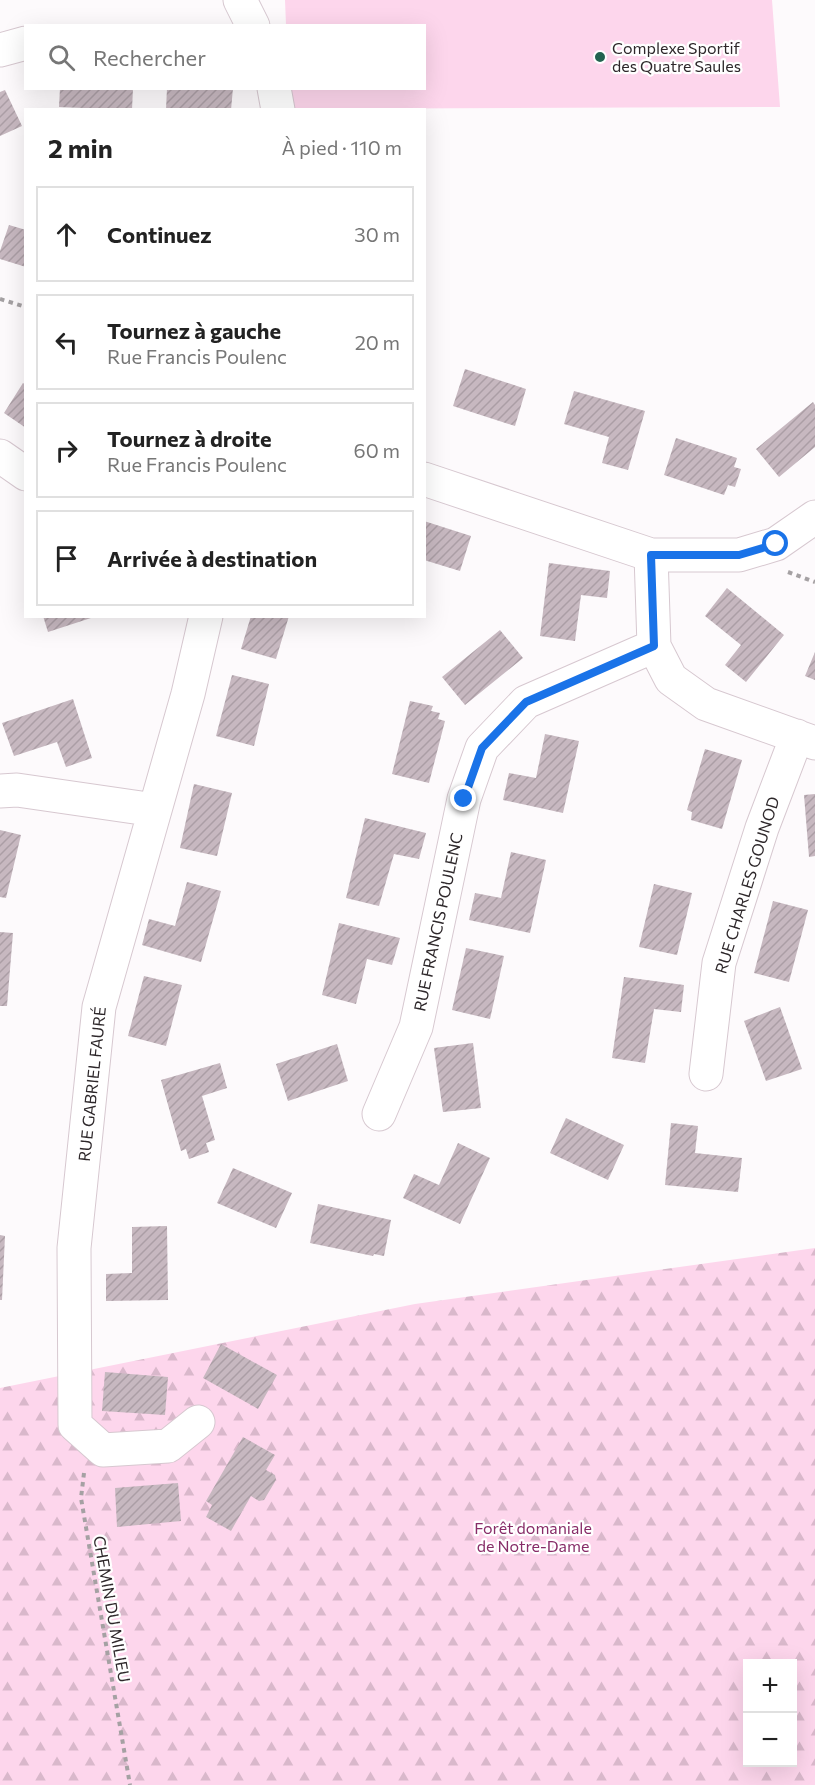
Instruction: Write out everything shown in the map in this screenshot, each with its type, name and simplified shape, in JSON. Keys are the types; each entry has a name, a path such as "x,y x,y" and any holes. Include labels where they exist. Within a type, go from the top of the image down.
{"street":[{"path":"0,50 24,44"},
{"path":"274,90 278,108"},
{"path":"0,456 24,473"},
{"path":"426,480 651,555 739,555 776,544 815,517"},
{"path":"651,555 654,646 671,679 706,704 806,740"},
{"name":"RUE GABRIEL FAURÉ","path":"88,1437 75,1425 74,1248 99,1007 188,694 206,618"},
{"name":"RUE FRANCIS POULENC","path":"379,1114 416,1027 464,799 482,748 526,702 654,646"},
{"name":"RUE CHARLES GOUNOD","path":"706,1074 719,963 762,828 806,740"},
{"path":"0,790 17,790 155,810"},
{"path":"88,1437 103,1450 168,1446 198,1422"}],"path":[{"path":"0,299 24,307"},
{"name":"CHEMIN DU MILIEU","path":"88,1437 81,1498 130,1785"}],"green space":[{"name":"Complexe Sportif des Quatre Saules","path":"285,0 772,0 780,107 291,108 290,90 426,90 426,24 286,24"},
{"name":"Forêt domaniale de Notre-Dame","path":"815,1248 815,1785 0,1785 0,1388 415,1304"}],"building":[{"path":"5,90 22,126 0,136 0,92"},
{"path":"60,90 133,90 132,108 59,107"},
{"path":"167,90 233,90 231,108 166,108"},
{"path":"9,225 24,229 24,266 0,259 0,251"},
{"path":"465,369 526,389 515,426 453,406"},
{"path":"23,383 24,427 4,413"},
{"path":"574,391 645,411 628,470 602,463 609,437 564,424"},
{"path":"813,402 815,405 815,447 779,477 756,449"},
{"path":"676,438 737,458 734,467 741,469 735,487 728,485 724,495 664,475"},
{"path":"426,522 471,536 460,571 426,561"},
{"path":"549,563 610,571 607,598 581,595 575,641 540,636"},
{"path":"727,588 784,635 746,682 725,665 741,645 705,616"},
{"path":"44,618 91,618 48,632"},
{"path":"250,618 288,618 276,659 241,649"},
{"path":"500,630 523,658 465,705 442,677"},
{"path":"815,652 815,680 805,676"},
{"path":"232,675 269,684 254,746 216,736"},
{"path":"73,699 92,758 66,767 57,742 14,756 2,723"},
{"path":"410,701 433,706 431,711 440,713 438,719 445,721 429,783 392,774"},
{"path":"545,734 579,741 563,813 503,800 509,773 536,778"},
{"path":"705,749 742,760 722,829 691,820 692,812 687,810"},
{"path":"194,784 232,793 217,856 180,848"},
{"path":"815,794 815,856 809,857 804,795"},
{"path":"365,818 426,833 419,859 394,854 379,906 346,898"},
{"path":"0,830 21,835 6,898 0,897"},
{"path":"511,852 546,860 530,933 469,920 475,893 501,898"},
{"path":"187,882 221,891 201,962 142,945 149,919 175,926"},
{"path":"654,884 692,893 677,955 639,947"},
{"path":"773,901 808,910 789,982 754,973"},
{"path":"339,923 400,938 392,965 367,959 356,1004 322,995"},
{"path":"0,932 13,933 7,1006 0,1006"},
{"path":"466,948 504,956 490,1019 452,1010"},
{"path":"144,976 182,985 166,1046 128,1036"},
{"path":"624,977 684,985 681,1012 654,1009 645,1063 612,1058"},
{"path":"780,1007 802,1069 766,1081 744,1021"},
{"path":"473,1043 481,1108 443,1112 434,1048"},
{"path":"337,1044 348,1081 288,1101 276,1064"},
{"path":"220,1063 227,1088 202,1096 215,1140 206,1143 209,1152 189,1159 186,1149 181,1151 161,1080"},
{"path":"566,1118 624,1145 608,1180 550,1153"},
{"path":"671,1123 698,1126 695,1153 742,1158 738,1192 665,1185"},
{"path":"458,1143 490,1158 460,1224 403,1198 414,1174 439,1185"},
{"path":"233,1168 292,1193 276,1228 217,1203"},
{"path":"318,1204 391,1220 384,1256 374,1254 373,1256 310,1243"},
{"path":"167,1226 168,1300 106,1301 106,1274 132,1273 132,1227"},
{"path":"0,1235 5,1236 2,1300 0,1300"},
{"path":"221,1344 277,1375 258,1409 203,1378"},
{"path":"105,1372 168,1377 165,1415 102,1411"},
{"path":"243,1437 275,1455 266,1470 275,1475 276,1480 264,1500 259,1501 251,1496 231,1531 206,1517 212,1505 206,1501"},
{"path":"178,1483 181,1521 117,1527 115,1488"}],"place":[{"name":"Complexe Sportif des Quatre Saules","path":"600,57"}],"route":[{"path":"464,799 482,748 526,702 654,646 651,555 739,555 776,544"}]}
